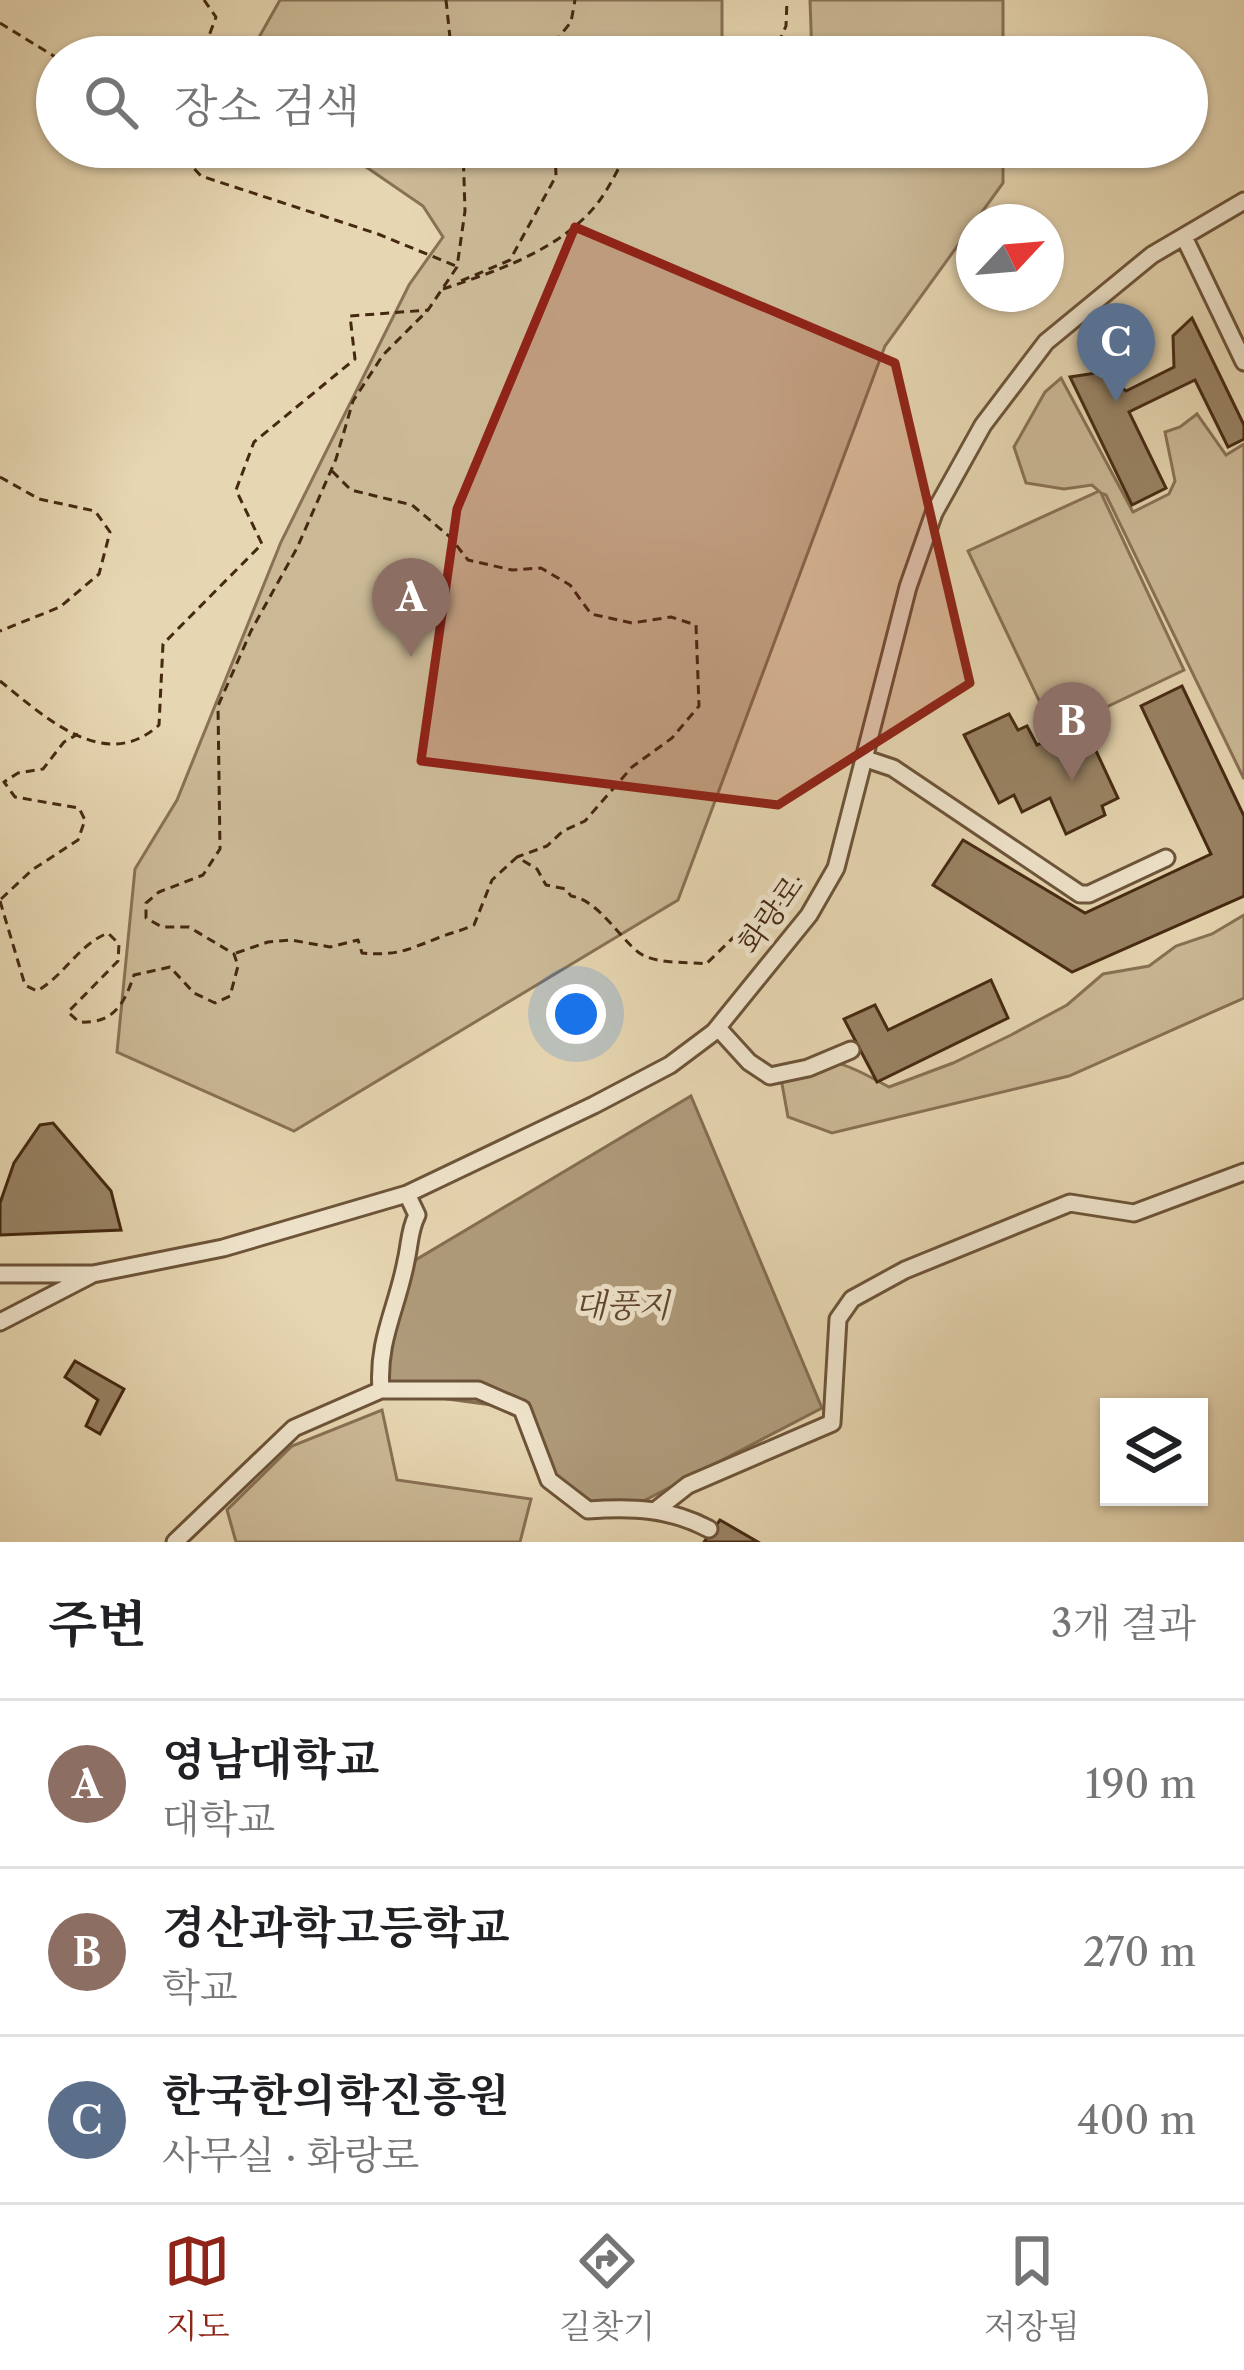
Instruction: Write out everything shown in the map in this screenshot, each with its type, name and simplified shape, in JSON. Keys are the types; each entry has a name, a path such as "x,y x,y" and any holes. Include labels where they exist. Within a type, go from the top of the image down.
{"street":[{"name":"화랑로","path":"0,1274 93,1274 223,1248 406,1194 670,1065 718,1028 809,915 836,868 908,587 934,513 983,425 1046,342 1152,255 1244,201"},
{"path":"1184,237 1244,362"},
{"path":"866,759 893,768 1080,894 1089,895 1166,858"},
{"path":"718,1028 749,1062 770,1076 808,1068 851,1050"},
{"path":"656,1510 688,1486 832,1423 838,1319 852,1299 905,1270 1070,1203 1133,1213 1244,1172"},
{"path":"381,1390 378,1356 407,1257 408,1232 417,1215 406,1194"},
{"path":"0,1322 93,1274"},
{"path":"175,1542 294,1428 381,1390 478,1390 522,1409 549,1480 588,1510 632,1507 680,1513 709,1529"}],"path":[{"path":"204,0 216,16 209,36"},
{"path":"446,0 450,36"},
{"path":"560,36 571,22 575,0"},
{"path":"781,36 787,0"},
{"path":"0,22 36,45"},
{"path":"194,168 201,176 377,234 458,267"},
{"path":"78,734 64,742 43,770 18,773 4,782 15,797 79,808 85,820 78,840 32,870 0,900 25,985 37,992 53,982 90,940 108,933 119,944 118,962 68,1012 79,1022 112,1017 125,1000 134,975 146,970 170,967 194,993 215,1003 230,996 238,966 234,954 189,927 162,927 146,918 146,904 159,892 202,875 220,849 218,706 331,470 353,400 383,356 428,310 458,267 465,211 464,168"},
{"path":"442,290 510,260 556,176 556,168"},
{"path":"442,290 512,266 550,243 596,205 618,168"},
{"path":"0,681 54,724 113,748 140,742 159,725 163,644 262,544 236,490 254,442 355,359 350,316 428,310"},
{"path":"234,954 268,942 291,940 330,947 358,940 362,953 388,955 416,950 474,925 492,880 517,857 547,846 563,831 585,821 632,766 672,738 699,706 696,625 671,616 632,623 591,614 570,585 541,568 512,570 468,560 451,537 412,505 351,490 331,470"},
{"path":"0,477 39,499 95,511 110,532 99,574 60,608 0,632"},
{"path":"517,857 536,869 546,885 584,898 640,954 655,960 706,964 738,933 749,935 762,929 800,878"}],"highlighted area":[{"path":"575,227 895,363 970,683 778,805 421,761 457,509"}],"shaded area":[{"path":"280,0 722,0 722,36 260,36"},
{"path":"810,0 1003,0 1003,36 811,36"},
{"path":"368,168 1003,168 1003,183 988,204 956,204 956,248 885,346 678,900 294,1131 117,1052 135,869 177,800 281,542 409,285 443,237 423,206"},
{"path":"1061,378 1133,512 1169,494 1175,481 1165,432 1197,414 1226,455 1244,444 1244,779 1106,495 1101,493 1184,670 1054,732 968,551 1099,491 1092,485 1064,489 1026,483 1014,447 1045,392"},
{"path":"1244,915 1244,998 1069,1076 832,1133 788,1117 782,1084 796,1063 833,1062 889,1087 1011,1035 1067,1005 1103,974 1149,966 1176,946 1212,934"},
{"path":"382,1410 397,1480 531,1499 520,1542 236,1542 227,1510 292,1446"}],"water":[{"name":"대풍지","path":"691,1096 822,1408 632,1507 588,1510 549,1480 522,1409 381,1390 397,1271"}],"building":[{"path":"1192,318 1244,425 1244,439 1228,447 1195,380 1129,412 1166,488 1132,505 1070,377 1102,372 1126,391 1174,367 1173,336"},
{"path":"1182,686 1244,816 1244,896 1072,972 933,885 963,840 1085,913 1211,854 1141,706"},
{"path":"1009,714 1018,730 1027,726 1037,745 1083,723 1118,798 1102,806 1105,815 1066,834 1050,798 1022,812 1014,795 999,803 964,735"},
{"path":"991,980 1008,1018 877,1082 844,1019 875,1005 888,1030"},
{"path":"53,1123 111,1191 121,1230 0,1235 0,1203 14,1163 40,1125"},
{"path":"75,1361 124,1389 100,1434 86,1426 98,1400 65,1377"},
{"path":"720,1520 758,1542 704,1542"}],"place":[{"name":"한국한의학진흥원","path":"1116,402"},
{"name":"영남대학교","path":"411,657"},
{"name":"경산과학고등학교","path":"1072,781"}]}
